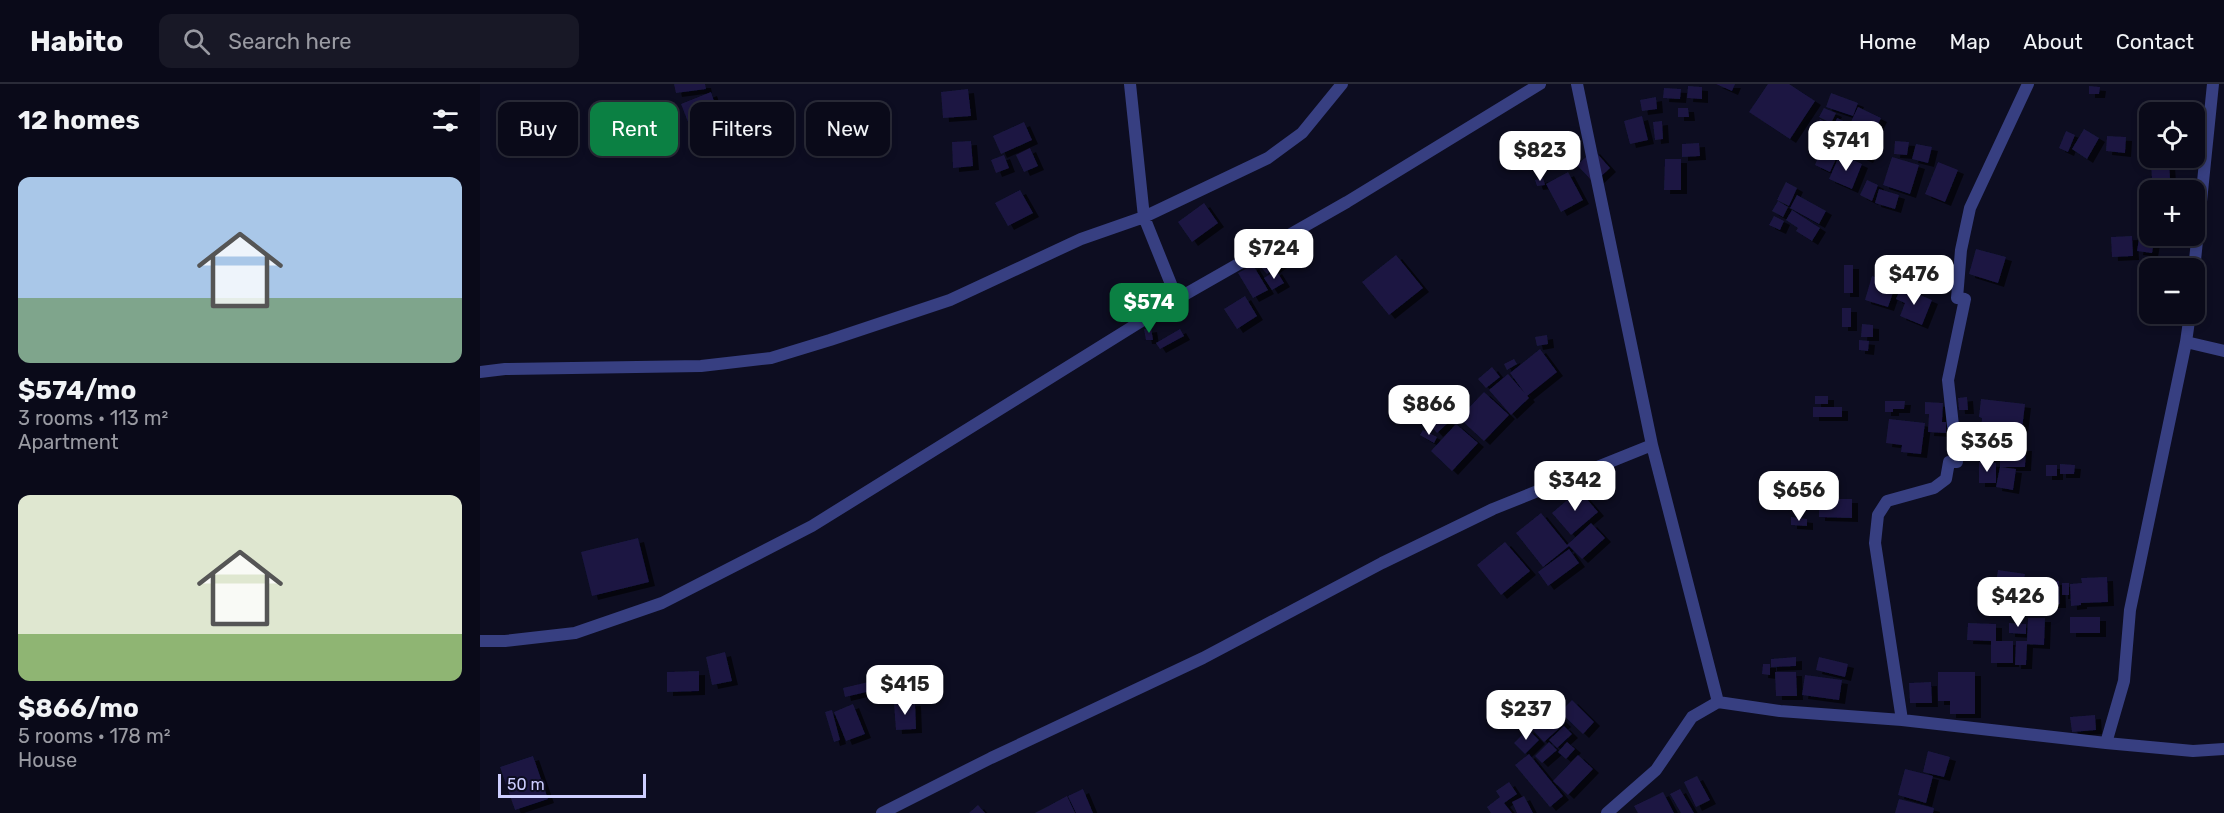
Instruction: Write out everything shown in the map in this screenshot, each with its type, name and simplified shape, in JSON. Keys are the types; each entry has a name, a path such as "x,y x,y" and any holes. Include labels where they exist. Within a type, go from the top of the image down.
{"street":[{"path":"1130,84 1144,217 1177,299"},
{"path":"480,372 505,369 701,366 771,358 950,300 1081,239 1144,217 1268,158 1302,133 1342,84"},
{"path":"480,641 505,641 575,633 662,603 812,526 1177,299 1347,202 1540,84"},
{"path":"1577,84 1652,445 1718,702"},
{"path":"1902,720 1875,543 1878,515 1887,501 1934,489 1946,479 1949,462 1957,462 1948,380 1965,299 1957,298 1961,250 1970,208 2028,84"},
{"path":"2195,258 2213,84"},
{"path":"2106,743 2124,681 2130,610 2189,324"},
{"path":"2186,342 2224,351"},
{"path":"882,813 1002,753 1203,658 1382,563 1493,509 1652,445"},
{"path":"1607,813 1656,770 1692,717 1718,702 1780,711 1902,720 2106,743 2193,751 2224,750"}],"building":[{"path":"674,84 705,84 706,89 676,93"},
{"path":"1716,84 1735,84 1732,91"},
{"path":"1768,84 1789,84 1815,101 1790,139 1749,112"},
{"path":"1688,86 1702,87 1702,99 1687,98"},
{"path":"2089,86 2100,87 2099,94 2089,94"},
{"path":"1664,88 1681,89 1680,99 1663,98"},
{"path":"968,89 971,116 943,118 941,92"},
{"path":"711,92 714,102 690,102 690,127 681,104"},
{"path":"1831,93 1858,103 1853,116 1826,107"},
{"path":"1656,97 1657,109 1642,111 1640,100"},
{"path":"1858,107 1881,118 1870,141 1847,130"},
{"path":"1678,108 1688,108 1689,117 1678,117"},
{"path":"1824,108 1836,113 1831,123 1819,117"},
{"path":"1642,116 1648,140 1630,144 1624,121"},
{"path":"1837,118 1848,123 1843,135 1856,141 1852,151 1827,141"},
{"path":"1820,119 1833,126 1826,139 1813,132"},
{"path":"1662,121 1663,139 1655,140 1653,122"},
{"path":"1024,122 1032,140 1001,154 993,136"},
{"path":"2084,129 2099,138 2087,159 2072,149"},
{"path":"2066,131 2075,135 2068,152 2059,148"},
{"path":"2107,136 2126,137 2125,153 2106,151"},
{"path":"971,141 973,166 953,168 952,142"},
{"path":"1895,141 1909,142 1907,155 1894,154"},
{"path":"1699,143 1700,156 1682,157 1682,144"},
{"path":"1859,144 1872,150 1867,159 1854,153"},
{"path":"1916,144 1932,147 1928,163 1912,159"},
{"path":"1823,145 1839,152 1830,172 1815,165"},
{"path":"1030,148 1038,166 1024,172 1016,155"},
{"path":"1594,150 1610,168 1594,183 1577,165"},
{"path":"1840,154 1862,164 1852,189 1829,179"},
{"path":"1004,155 1009,168 996,173 991,160"},
{"path":"1892,157 1919,165 1910,194 1883,185"},
{"path":"1665,159 1681,159 1681,190 1664,190"},
{"path":"1938,162 1958,170 1945,202 1925,194"},
{"path":"2151,168 2169,168 2170,179 2152,180"},
{"path":"1568,172 1583,200 1561,212 1546,184"},
{"path":"1543,178 1545,185 1537,186 1535,180"},
{"path":"1867,180 1878,185 1872,201 1860,195"},
{"path":"1786,182 1797,188 1789,206 1777,200"},
{"path":"1879,189 1899,195 1895,209 1875,203"},
{"path":"1020,190 1033,213 1008,226 995,203"},
{"path":"1797,195 1826,211 1819,224 1790,208"},
{"path":"1778,201 1788,207 1783,217 1772,211"},
{"path":"1204,203 1218,223 1192,242 1178,222"},
{"path":"1792,210 1820,228 1812,241 1796,231 1798,228 1786,220"},
{"path":"1774,216 1784,221 1780,230 1769,225"},
{"path":"2132,236 2133,256 2112,257 2111,237"},
{"path":"2139,239 2139,246 2153,246 2152,253 2137,251"},
{"path":"1976,249 2006,257 1998,283 1969,274"},
{"path":"1273,253 1281,264 1267,274 1258,264"},
{"path":"1396,255 1423,288 1389,315 1362,282"},
{"path":"1253,265 1268,290 1253,298 1238,273"},
{"path":"1844,265 1853,265 1853,293 1844,293"},
{"path":"1276,270 1284,283 1272,290 1264,278"},
{"path":"1872,276 1896,284 1888,307 1865,300"},
{"path":"1901,287 1932,300 1922,325 1900,316 1905,303 1896,299"},
{"path":"1245,296 1257,316 1237,329 1224,309"},
{"path":"1842,308 1851,308 1851,327 1842,327"},
{"path":"1862,324 1873,325 1873,337 1861,337"},
{"path":"1151,328 1153,340 1146,340 1144,329"},
{"path":"1180,329 1184,336 1160,349 1156,343"},
{"path":"1547,335 1548,344 1537,346 1535,337"},
{"path":"1859,340 1869,341 1868,351 1859,350"},
{"path":"1540,349 1557,372 1527,396 1510,373"},
{"path":"1514,359 1517,364 1507,370 1504,364"},
{"path":"1492,367 1500,377 1486,388 1478,379"},
{"path":"1508,374 1529,398 1511,415 1489,390"},
{"path":"1484,392 1509,415 1484,441 1459,418"},
{"path":"1815,396 1828,396 1828,404 1815,404"},
{"path":"1967,397 1968,410 1959,410 1958,398"},
{"path":"1981,399 2025,404 2022,429 2014,428 2012,444 1980,441"},
{"path":"1885,401 1905,401 1904,409 1885,412"},
{"path":"1925,402 1943,403 1942,422 1946,422 1946,433 1928,432 1929,414 1925,414"},
{"path":"1813,407 1842,407 1842,417 1813,417"},
{"path":"1442,415 1449,422 1437,433 1430,425"},
{"path":"1889,419 1925,423 1921,454 1901,452 1902,445 1886,443"},
{"path":"1456,424 1478,443 1452,471 1431,451"},
{"path":"1423,430 1437,437 1434,443 1420,435"},
{"path":"1985,446 2026,447 2025,467 2000,467 2000,458 1984,458"},
{"path":"1979,462 1996,463 1996,483 1979,483"},
{"path":"2060,464 2075,465 2074,474 2060,474"},
{"path":"2046,465 2057,465 2057,476 2046,476"},
{"path":"2000,467 2016,469 2013,490 1996,487"},
{"path":"1579,490 1598,512 1571,535 1552,513"},
{"path":"1819,499 1852,499 1852,518 1819,517"},
{"path":"1541,513 1567,545 1591,523 1605,538 1582,559 1569,546 1543,567 1516,533"},
{"path":"1791,517 1807,519 1807,526 1791,525"},
{"path":"638,538 649,582 592,596 581,552"},
{"path":"1505,542 1530,571 1501,595 1477,565"},
{"path":"1569,549 1579,563 1548,586 1538,572"},
{"path":"1998,570 2025,574 2018,611 1986,605 1990,582 1996,583"},
{"path":"2107,577 2108,602 2081,603 2081,605 2071,606 2070,584 2082,583 2081,578"},
{"path":"2028,581 2059,581 2060,604 2028,604"},
{"path":"2062,583 2069,583 2069,595 2062,595"},
{"path":"2070,617 2100,617 2100,633 2070,633"},
{"path":"2028,618 2045,618 2044,645 2027,644 2026,665 2015,665 2016,641 2027,641"},
{"path":"1968,623 1996,624 1996,641 2013,641 2013,663 1991,663 1991,641 1967,640"},
{"path":"2009,623 2026,624 2026,634 2009,633"},
{"path":"725,652 732,681 712,685 706,657"},
{"path":"1796,657 1796,666 1771,667 1771,659"},
{"path":"1819,657 1848,664 1845,677 1816,670"},
{"path":"1763,664 1770,664 1770,675 1762,674"},
{"path":"699,671 699,691 667,692 667,672"},
{"path":"1775,672 1796,672 1797,696 1776,696"},
{"path":"1938,672 1975,672 1975,714 1950,714 1950,701 1938,701"},
{"path":"898,675 900,684 845,697 843,688"},
{"path":"1805,675 1842,680 1839,700 1802,695"},
{"path":"914,682 917,694 896,699 893,688"},
{"path":"1931,682 1932,703 1910,703 1909,683"},
{"path":"1572,700 1594,722 1583,734 1560,712"},
{"path":"915,702 916,729 896,730 894,703"},
{"path":"853,704 865,734 846,741 834,712"},
{"path":"1548,706 1565,723 1544,742 1528,725"},
{"path":"832,710 840,740 834,742 825,712"},
{"path":"2095,715 2096,730 2072,732 2070,717"},
{"path":"1564,726 1572,734 1557,748 1549,740"},
{"path":"1528,729 1539,740 1525,754 1514,743"},
{"path":"1549,742 1557,750 1542,763 1535,756"},
{"path":"1567,742 1575,749 1566,759 1558,752"},
{"path":"1928,751 1950,757 1944,777 1923,772"},
{"path":"1529,754 1563,796 1550,807 1515,765"},
{"path":"1578,755 1593,769 1568,795 1553,781"},
{"path":"533,756 548,799 515,810 500,767"},
{"path":"1905,769 1933,776 1926,803 1898,795"},
{"path":"1697,776 1710,800 1696,807 1684,782"},
{"path":"1509,782 1517,794 1504,803 1512,813 1491,813 1487,807 1500,797 1496,791"},
{"path":"1083,789 1093,813 1076,813 1068,796"},
{"path":"1680,789 1694,813 1681,813 1670,794"},
{"path":"1663,792 1674,813 1638,813 1634,806"},
{"path":"1067,796 1075,813 1035,813 1043,809"},
{"path":"1524,796 1533,813 1517,813 1512,802"},
{"path":"1899,799 1934,808 1933,813 1895,813"},
{"path":"978,805 985,813 969,813"}]}
